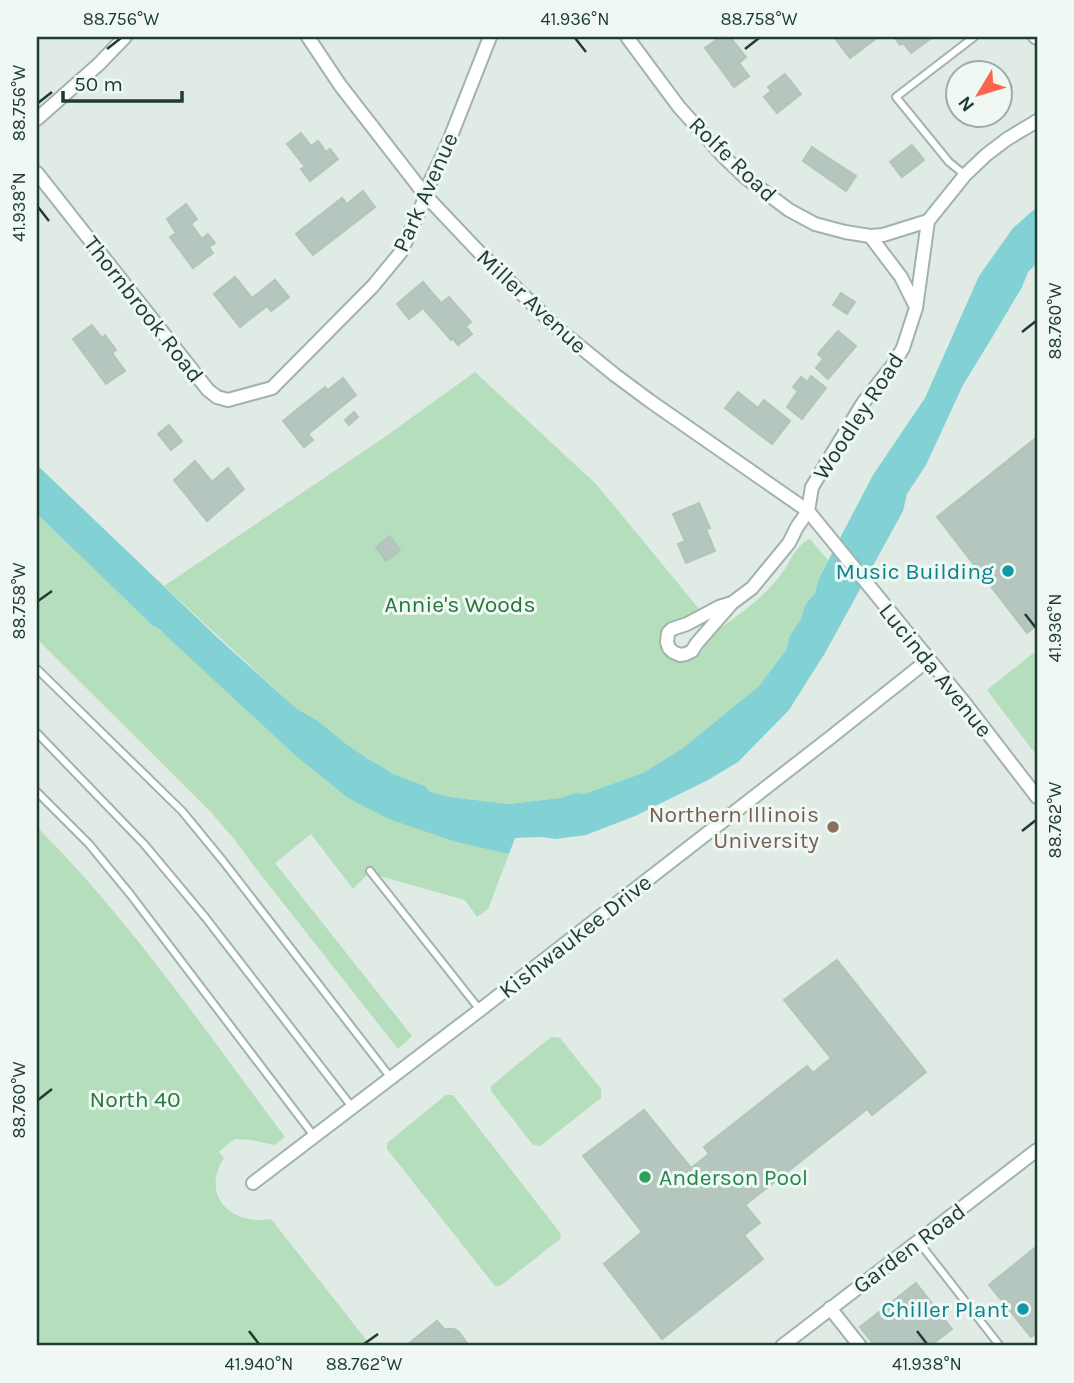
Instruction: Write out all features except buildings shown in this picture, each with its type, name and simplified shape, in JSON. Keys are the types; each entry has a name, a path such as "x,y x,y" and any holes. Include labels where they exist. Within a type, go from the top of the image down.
{"street":[{"path":"37,118 99,64 125,37"},
{"name":"Miller Avenue","path":"308,37 340,85 426,196 557,328 650,401 808,511"},
{"name":"Park Avenue","path":"272,388 373,286 401,252 490,37"},
{"name":"Rolfe Road","path":"627,37 680,107 724,157 745,177 802,218 845,232 870,236 883,235 928,221"},
{"path":"928,221 965,175 986,155 1037,121"},
{"name":"Thornbrook Road","path":"37,173 208,390 228,400 272,388"},
{"name":"Woodley Road","path":"732,603 752,588 789,543 808,511 811,487 863,403 903,348 916,308 928,221"},
{"path":"870,236 901,277 916,308"},
{"name":"Lucinda Avenue","path":"808,511 963,701 1037,797"},
{"path":"732,603 692,651 680,655 669,648 668,633 672,629 732,603"},
{"name":"Kishwaukee Drive","path":"253,1183 315,1138 928,660"},
{"name":"Garden Road","path":"782,1346 1037,1150"},
{"path":"830,1308 859,1346"}],"lane":[{"path":"965,175 949,162 896,97 974,37"},
{"path":"37,669 182,811 391,1078"},
{"path":"37,733 145,844 353,1108"},
{"path":"37,792 89,844 130,894 315,1138"},
{"path":"370,871 480,1010"},
{"path":"918,1241 1000,1346"}],"green space":[{"name":"Annie's Woods","path":"475,372 596,484 700,610 691,617 669,622 661,633 659,641 662,649 674,660 682,662 699,655 709,637 767,591 805,542 810,539 828,560 815,593 805,605 801,619 790,635 786,650 759,686 683,748 643,773 584,794 509,804 430,792 425,786 393,774 297,709 164,586 382,439"},
{"path":"37,514 152,625 456,842 509,854 488,909 477,917 465,900 369,873 353,889 311,834 275,863 412,1036 398,1049 210,811 37,639"},
{"path":"1037,650 1037,756 987,690"},
{"name":"North 40","path":"37,827 136,939 285,1137 275,1145 236,1139 219,1152 224,1158 217,1172 216,1184 224,1205 243,1218 271,1219 371,1346 37,1346"},
{"path":"551,1037 560,1038 601,1089 601,1098 540,1146 533,1145 491,1091 491,1086"},
{"path":"446,1095 453,1095 561,1234 560,1239 500,1286 495,1286 387,1149 387,1143"}],"water":[{"path":"1037,207 1037,263 1028,272 1022,287 963,385 926,465 907,494 903,511 825,653 789,710 738,762 635,816 586,835 556,839 515,838 509,854 456,842 389,819 348,798 296,756 152,625 37,514 37,465 219,639 297,709 393,774 425,786 430,792 509,804 584,794 643,773 683,748 759,686 786,650 790,635 801,619 805,605 815,593 819,578 873,475 925,398 979,276 1013,228"}],"place":[{"name":"Music Building","path":"1008,571"},
{"name":"Northern Illinois University","path":"833,827"},
{"name":"Anderson Pool","path":"645,1177"},
{"name":"Chiller Plant","path":"1023,1309"}]}
